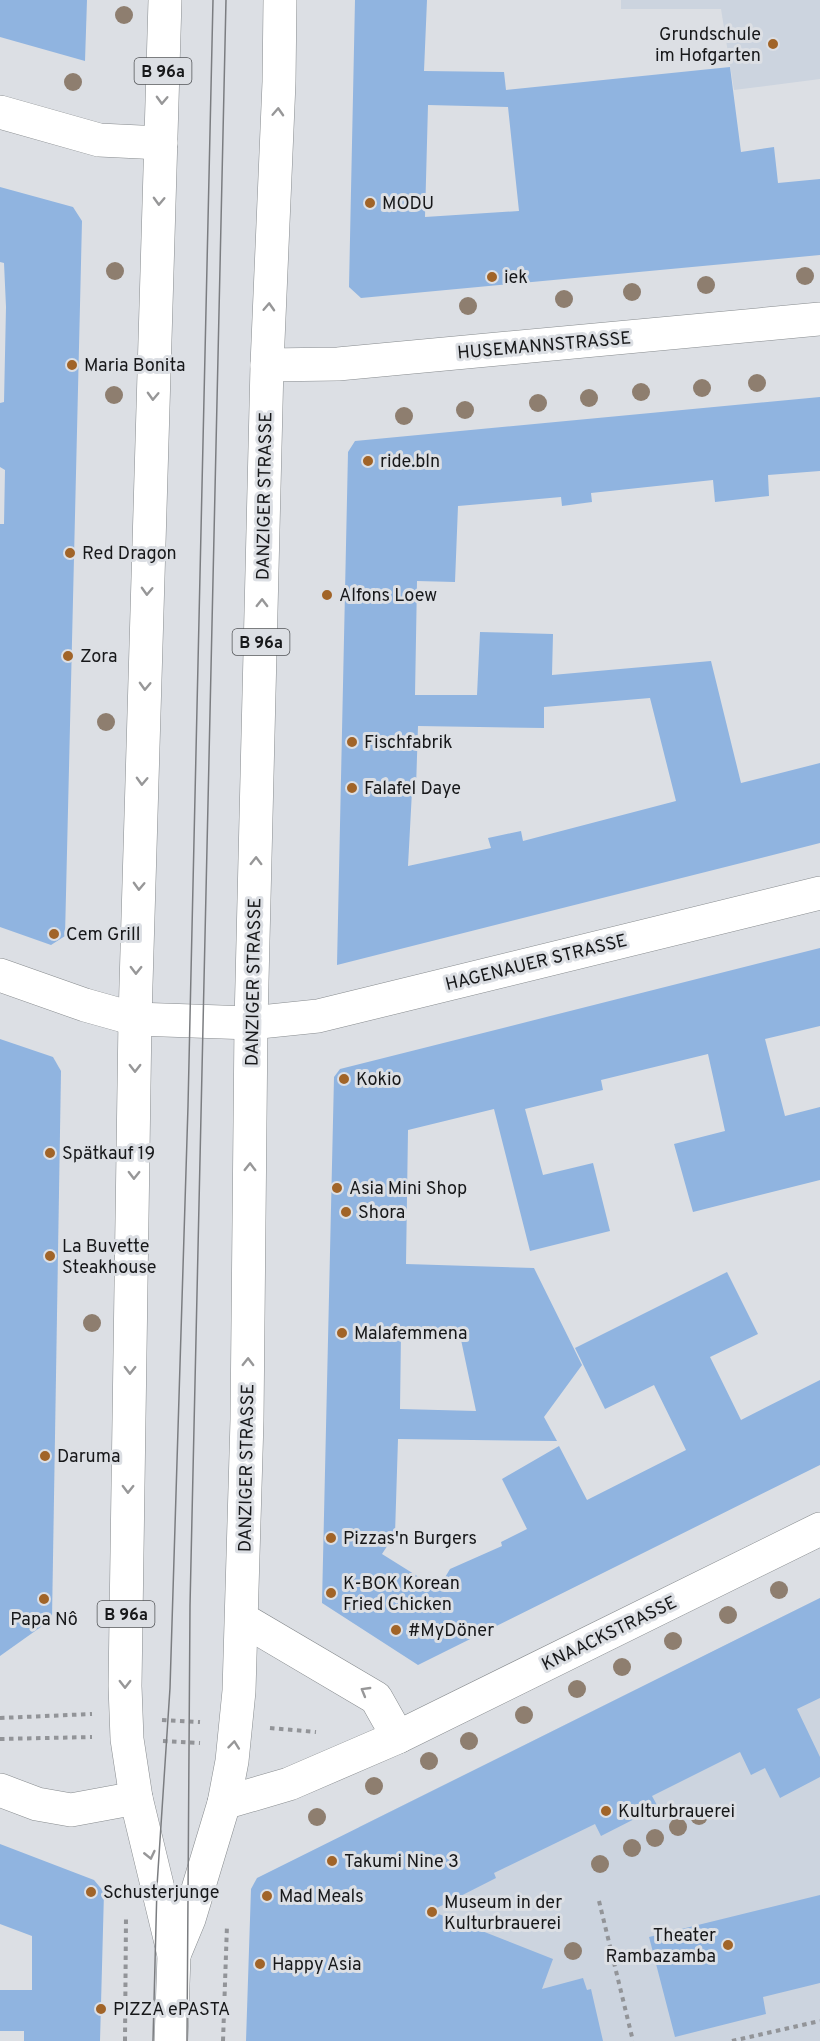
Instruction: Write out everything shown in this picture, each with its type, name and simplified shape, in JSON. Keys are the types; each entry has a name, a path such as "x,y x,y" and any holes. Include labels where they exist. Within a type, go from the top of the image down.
{"main road":[{"name":"DANZIGER STRASSE","path":"165,0 135,1019 126,1728 136,1798 174,1955 171,2041"},
{"name":"DANZIGER STRASSE","path":"174,1955 189,1919 224,1803 235,1735 242,1619 251,1023 267,365 279,82 280,0"},
{"path":"0,112 99,141 161,143"},
{"name":"HUSEMANNSTRASSE","path":"267,365 338,364 820,319"},
{"name":"HAGENAUER STRASSE","path":"0,975 86,1005 135,1019 251,1023 318,1016 820,893"},
{"name":"KNAACKSTRASSE","path":"224,1803 289,1784 398,1737 820,1529"},
{"path":"242,1619 376,1698 398,1737"},
{"path":"0,1790 37,1804 71,1810 136,1798"}],"path":[{"path":"0,1718 73,1713 126,1728 235,1735 296,1730"},
{"path":"0,1739 82,1737 126,1728 235,1735"},
{"path":"599,1901 633,2041"},
{"path":"732,2041 820,2021"}],"shaded area":[{"name":"Grundschule im Hofgarten","path":"621,0 820,0 820,79 734,90 721,9 621,9"},
{"name":"Kulturbrauerei","path":"820,1598 820,2041 460,2041 359,1827"}],"building":[{"path":"0,0 87,0 85,61 0,37"},
{"path":"355,0 427,0 424,71 504,72 506,90 730,67 741,152 774,147 778,183 820,179 820,255 361,298 349,287","holes":["428,105 508,107 519,211 425,217"]},
{"path":"0,187 73,207 82,221 65,936 51,945 0,927 0,524 4,524 5,470 0,467 0,403 4,402 6,307 4,263 0,262"},
{"path":"820,397 820,471 768,475 769,496 715,502 713,480 591,493 592,502 562,506 561,497 458,506 455,582 417,581 415,695 477,695 480,632 553,634 552,675 711,661 741,783 820,763 820,843 337,965 348,452 355,441","holes":["650,698 676,801 523,841 521,831 488,838 491,848 408,866 412,791 416,788 418,726 544,728 544,707"]},
{"path":"820,948 820,1026 765,1039 785,1116 820,1107 820,1180 693,1212 674,1144 725,1131 708,1054 601,1080 603,1090 525,1109 543,1175 593,1163 610,1231 530,1251 494,1109 408,1130 406,1264 534,1268 582,1365 544,1417 557,1441 398,1439 395,1534 382,1554 438,1589 450,1569 502,1546 501,1542 527,1529 502,1479 559,1446 587,1500 686,1450 654,1385 605,1409 575,1348 727,1272 758,1334 710,1357 741,1420 820,1380 820,1465 418,1665 322,1603 334,1077 340,1069","holes":["401,1332 460,1335 476,1411 400,1409"]},
{"path":"0,1039 53,1057 61,1071 52,1619 0,1656"},
{"path":"820,1598 820,1698 797,1709 820,1757 820,1777 780,1798 765,1768 751,1775 740,1752 652,1796 658,1807 601,1836 595,1824 494,1873 496,1878 431,1911 553,1959 542,1989 583,1978 587,1990 591,1989 603,2041 246,2041 251,1889 257,1878"},
{"path":"0,1844 94,1880 104,1892 100,2041 24,2041 24,2031 0,2031 0,1990 32,1990 32,1936 0,1924"},
{"path":"820,1895 820,1983 763,1997 766,2014 675,2037 649,1937"}],"tram line":[{"path":"153,2041 157,1886 170,1688 188,1106 213,0"},
{"path":"187,2041 190,1606 226,0"}],"place":[{"name":"Grundschule im Hofgarten","path":"773,44"},
{"name":"MODU","path":"370,203"},
{"name":"iek","path":"492,277"},
{"name":"Maria Bonita","path":"72,365"},
{"name":"ride.bln","path":"368,461"},
{"name":"Red Dragon","path":"70,553"},
{"name":"Alfons Loew","path":"327,595"},
{"name":"Zora","path":"68,656"},
{"name":"Fischfabrik","path":"352,742"},
{"name":"Falafel Daye","path":"352,788"},
{"name":"Cem Grill","path":"54,934"},
{"name":"Kokio","path":"344,1079"},
{"name":"Spätkauf 19","path":"50,1153"},
{"name":"Asia Mini Shop","path":"337,1188"},
{"name":"Shora","path":"346,1212"},
{"name":"La Buvette Steakhouse","path":"50,1256"},
{"name":"Malafemmena","path":"342,1333"},
{"name":"Daruma","path":"45,1456"},
{"name":"Pizzas'n Burgers","path":"331,1538"},
{"name":"K-BOK Korean Fried Chicken","path":"331,1593"},
{"name":"Papa Nô","path":"44,1599"},
{"name":"#MyDöner","path":"396,1630"},
{"name":"Kulturbrauerei","path":"606,1811"},
{"name":"Takumi Nine 3","path":"332,1861"},
{"name":"Schusterjunge","path":"91,1892"},
{"name":"Mad Meals","path":"267,1896"},
{"name":"Museum in der Kulturbrauerei","path":"432,1912"},
{"name":"Theater Rambazamba","path":"728,1945"},
{"name":"Happy Asia","path":"260,1964"},
{"name":"PIZZA ePASTA","path":"101,2009"}]}
